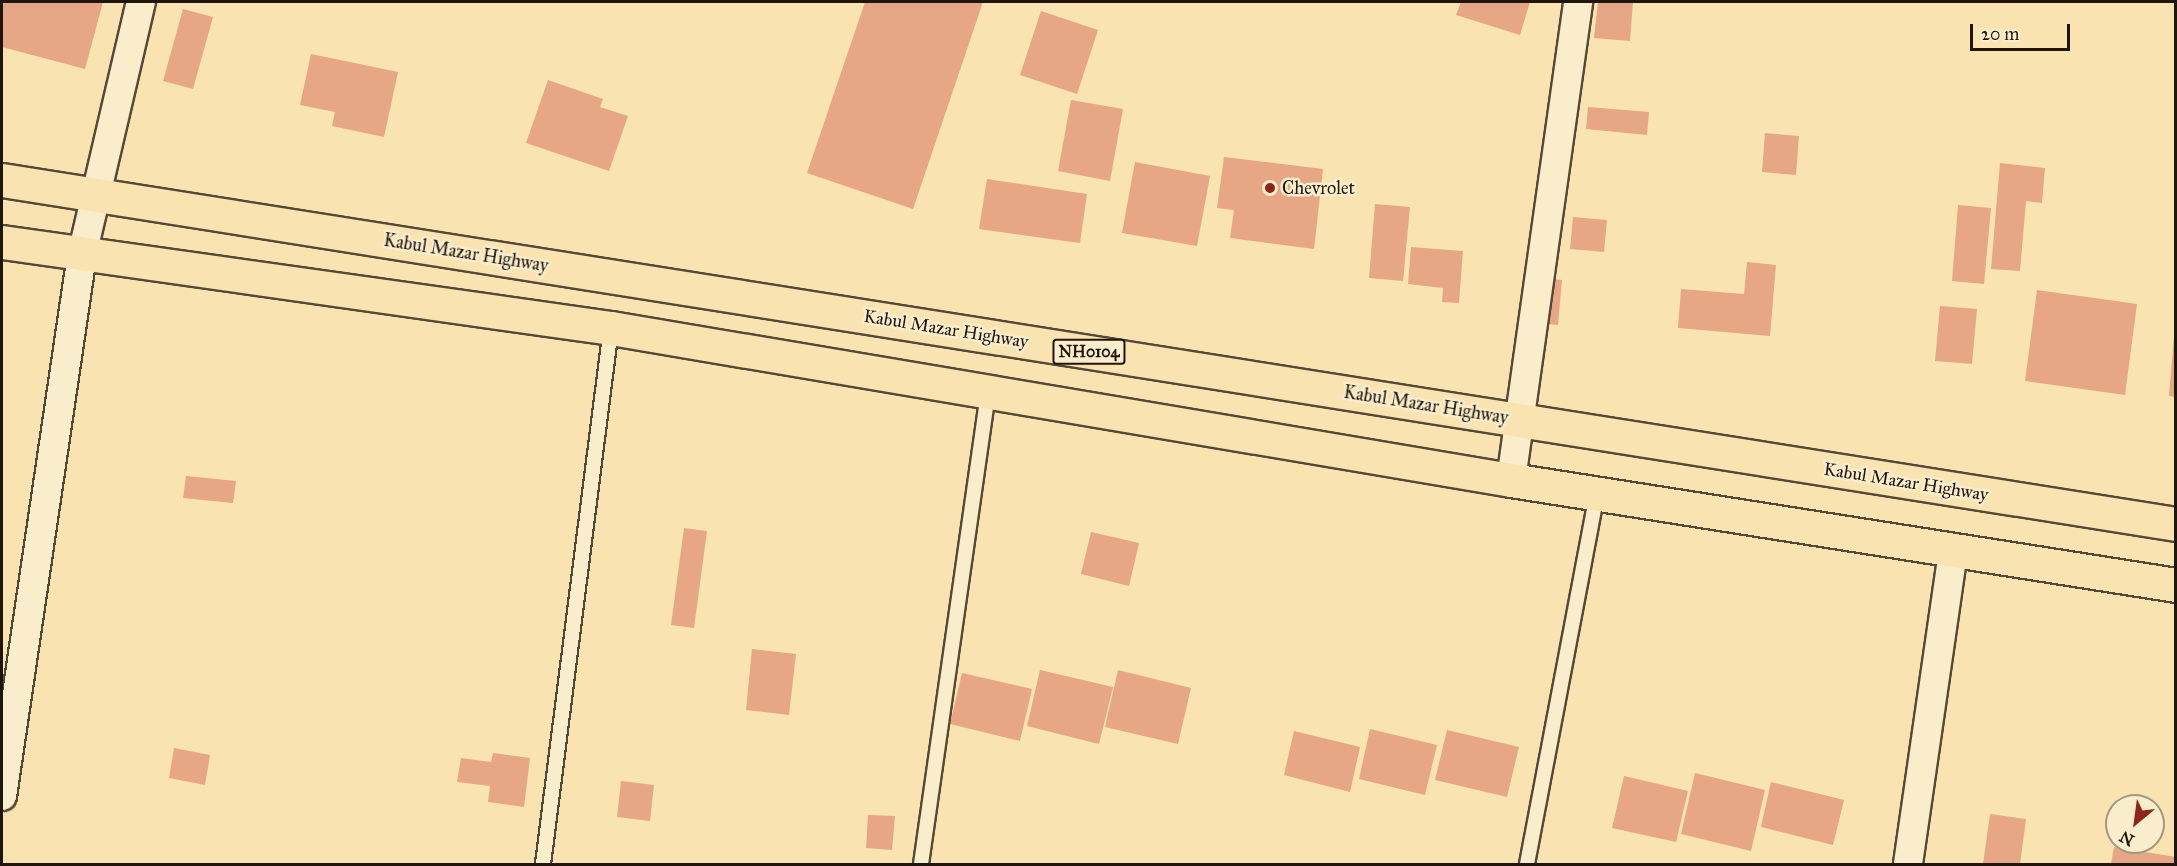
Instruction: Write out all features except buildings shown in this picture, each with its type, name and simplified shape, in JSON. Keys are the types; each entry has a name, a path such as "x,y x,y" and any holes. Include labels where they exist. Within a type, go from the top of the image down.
{"highway":[{"name":"Kabul Mazar Highway","path":"2,180 2175,524"},
{"path":"2,242 611,328 1511,480 2175,585"}],"street":[{"path":"2,796 82,255 141,2"},
{"path":"1511,480 1578,2"},
{"path":"1908,864 1953,550"}],"lane":[{"path":"543,864 611,328"},
{"path":"921,864 988,392"},
{"path":"1527,864 1597,494"}],"place":[{"name":"Chevrolet","path":"1270,188"}]}
